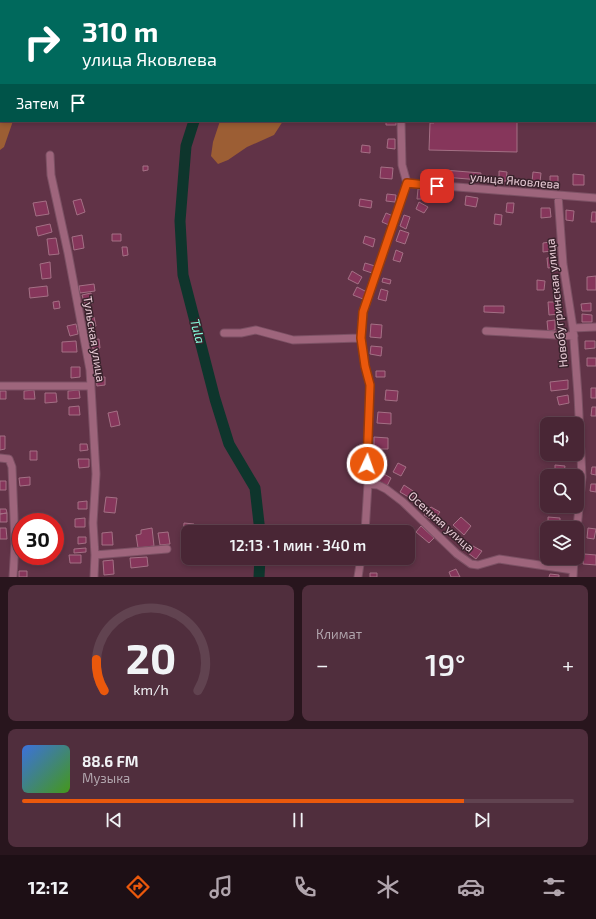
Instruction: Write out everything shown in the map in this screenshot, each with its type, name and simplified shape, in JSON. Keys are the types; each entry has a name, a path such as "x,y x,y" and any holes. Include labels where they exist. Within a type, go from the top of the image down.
{"street":[{"path":"365,525 368,484 367,464 370,385 365,366 361,338 363,312 407,183 402,165 401,122"},
{"name":"Тульская улица","path":"50,155 51,175 90,370 96,474 93,523 95,555 94,577"},
{"name":"улица Яковлева","path":"407,183 596,198"},
{"name":"Новобугринская улица","path":"558,195 563,264 574,328 582,477 578,521"},
{"path":"574,328 596,327"},
{"path":"224,333 241,333 256,330 293,340 361,338"},
{"path":"486,331 574,336"},
{"path":"0,386 90,386"},
{"path":"0,458 9,459 12,467 15,544 13,577"},
{"name":"Осенняя улица","path":"368,484 378,485 386,489 470,564 478,565 499,559 573,573"},
{"path":"95,555 166,549"},
{"path":"358,577 360,565"}],"shaded area":[{"path":"0,122 13,122 4,147 0,150"},
{"path":"220,122 282,122 274,135 247,147 228,160 218,164 211,156 213,142"}],"building":[{"path":"386,122 396,122 396,125 386,125"},
{"path":"517,122 517,152 429,150 430,123"},
{"path":"388,139 395,139 395,149 387,148"},
{"path":"362,145 370,146 370,153 361,152"},
{"path":"143,166 148,166 148,170 143,171"},
{"path":"381,167 393,168 392,179 380,178"},
{"path":"444,170 481,173 480,180 444,177"},
{"path":"499,171 507,172 506,181 499,181"},
{"path":"533,172 541,173 540,182 532,182"},
{"path":"573,174 584,175 584,185 573,185"},
{"path":"550,176 558,176 558,185 550,184"},
{"path":"418,189 425,190 424,199 417,199"},
{"path":"387,194 396,195 395,202 386,201"},
{"path":"466,196 478,198 476,207 465,205"},
{"path":"81,199 85,212 77,215 73,201"},
{"path":"360,199 372,201 371,208 359,206"},
{"path":"46,201 49,214 36,216 33,203"},
{"path":"419,202 428,207 424,213 416,209"},
{"path":"507,203 514,203 513,213 506,212"},
{"path":"541,208 550,208 551,217 541,218"},
{"path":"566,210 574,211 573,221 566,220"},
{"path":"592,212 596,212 596,222 591,222"},
{"path":"386,213 393,216 389,225 382,222"},
{"path":"495,214 502,215 501,225 494,224"},
{"path":"404,215 410,217 406,229 400,226"},
{"path":"50,224 52,232 38,236 36,227"},
{"path":"400,230 409,233 405,244 396,241"},
{"path":"112,234 121,234 121,241 112,241"},
{"path":"82,235 84,248 74,250 72,237"},
{"path":"365,236 375,239 373,247 363,243"},
{"path":"56,238 59,254 49,255 47,239"},
{"path":"550,242 551,251 543,252 543,243"},
{"path":"122,247 127,247 128,255 123,256"},
{"path":"396,250 403,253 400,262 393,260"},
{"path":"555,257 555,267 548,268 547,258"},
{"path":"50,262 51,278 42,279 40,264"},
{"path":"365,263 375,266 372,273 363,270"},
{"path":"352,271 362,277 358,284 348,279"},
{"path":"596,276 596,290 587,290 587,277"},
{"path":"383,278 391,280 390,284 382,282"},
{"path":"537,280 545,281 544,290 537,290"},
{"path":"94,284 95,291 80,293 79,286"},
{"path":"47,286 48,296 30,298 29,288"},
{"path":"357,287 367,292 363,299 353,295"},
{"path":"381,289 388,291 386,301 378,299"},
{"path":"91,293 93,303 85,305 82,295"},
{"path":"59,301 60,308 54,309 53,302"},
{"path":"548,302 558,302 559,314 549,315"},
{"path":"591,303 591,311 582,311 581,304"},
{"path":"484,306 504,306 504,313 484,312"},
{"path":"582,314 592,315 592,322 582,322"},
{"path":"94,317 96,326 89,327 87,318"},
{"path":"555,320 555,330 548,331 547,321"},
{"path":"76,324 78,334 70,336 67,326"},
{"path":"371,324 382,325 381,338 370,337"},
{"path":"99,339 100,348 93,349 92,340"},
{"path":"76,341 77,352 62,352 62,342"},
{"path":"585,341 595,341 595,348 585,349"},
{"path":"371,346 382,347 381,356 370,354"},
{"path":"587,358 596,358 596,366 587,366"},
{"path":"71,367 80,367 80,377 71,378"},
{"path":"376,371 385,371 385,377 376,377"},
{"path":"96,377 105,377 105,385 97,386"},
{"path":"568,380 568,389 551,391 550,382"},
{"path":"591,388 596,388 596,398 591,398"},
{"path":"34,390 35,399 24,399 24,391"},
{"path":"79,390 80,398 68,399 68,391"},
{"path":"386,390 398,391 397,401 385,400"},
{"path":"0,391 6,391 6,399 0,399"},
{"path":"45,393 56,393 57,402 45,403"},
{"path":"568,395 569,403 559,405 557,397"},
{"path":"79,406 80,415 69,415 69,407"},
{"path":"592,407 596,407 596,416 591,416"},
{"path":"117,411 120,425 111,427 108,413"},
{"path":"378,412 391,413 391,424 377,423"},
{"path":"0,436 5,436 5,449 0,450"},
{"path":"374,437 388,438 388,449 374,449"},
{"path":"80,444 87,444 88,450 80,451"},
{"path":"30,451 37,451 37,460 30,460"},
{"path":"78,459 89,459 89,467 79,468"},
{"path":"398,463 406,467 401,476 393,472"},
{"path":"555,465 565,466 565,469 555,469"},
{"path":"592,467 596,467 596,475 591,474"},
{"path":"384,474 391,478 387,486 379,481"},
{"path":"30,477 30,485 20,486 19,478"},
{"path":"0,481 6,481 6,490 0,490"},
{"path":"591,484 596,484 596,492 590,491"},
{"path":"404,485 416,493 412,499 400,492"},
{"path":"106,497 117,498 115,513 104,512"},
{"path":"87,501 87,509 78,509 78,502"},
{"path":"431,507 440,512 433,521 424,515"},
{"path":"0,509 6,509 7,513 0,514"},
{"path":"7,513 7,522 0,522 0,514"},
{"path":"461,517 471,526 464,535 453,525"},
{"path":"548,517 560,518 560,521 548,521"},
{"path":"85,518 85,527 75,527 75,519"},
{"path":"184,523 194,524 194,525 184,525"},
{"path":"421,526 434,538 429,543 416,532"},
{"path":"0,528 6,528 7,539 0,539"},
{"path":"152,528 154,546 138,548 136,535 141,534 141,530"},
{"path":"588,528 596,529 594,539 587,538"},
{"path":"112,532 113,545 102,545 102,533"},
{"path":"168,532 170,544 160,545 158,533"},
{"path":"78,537 86,537 86,543 78,544"},
{"path":"473,546 482,551 476,559 468,553"},
{"path":"86,548 86,552 74,553 74,549"},
{"path":"584,554 596,555 596,565 584,564"},
{"path":"69,555 81,555 81,563 70,563"},
{"path":"147,557 148,566 131,568 130,558"},
{"path":"113,560 114,574 104,575 103,561"},
{"path":"456,569 460,577 451,577 449,572"},
{"path":"19,571 27,571 27,577 19,577"},
{"path":"370,573 377,573 377,577 370,577"},
{"path":"550,574 559,575 559,577 549,577"}],"waterway":[{"name":"Tula","path":"194,122 186,146 180,221 183,275 215,399 229,444 255,488 259,525"},
{"name":"Tula","path":"259,577 260,565"}],"route":[{"path":"367,464 370,385 365,366 361,338 363,312 407,183 437,186"}]}
